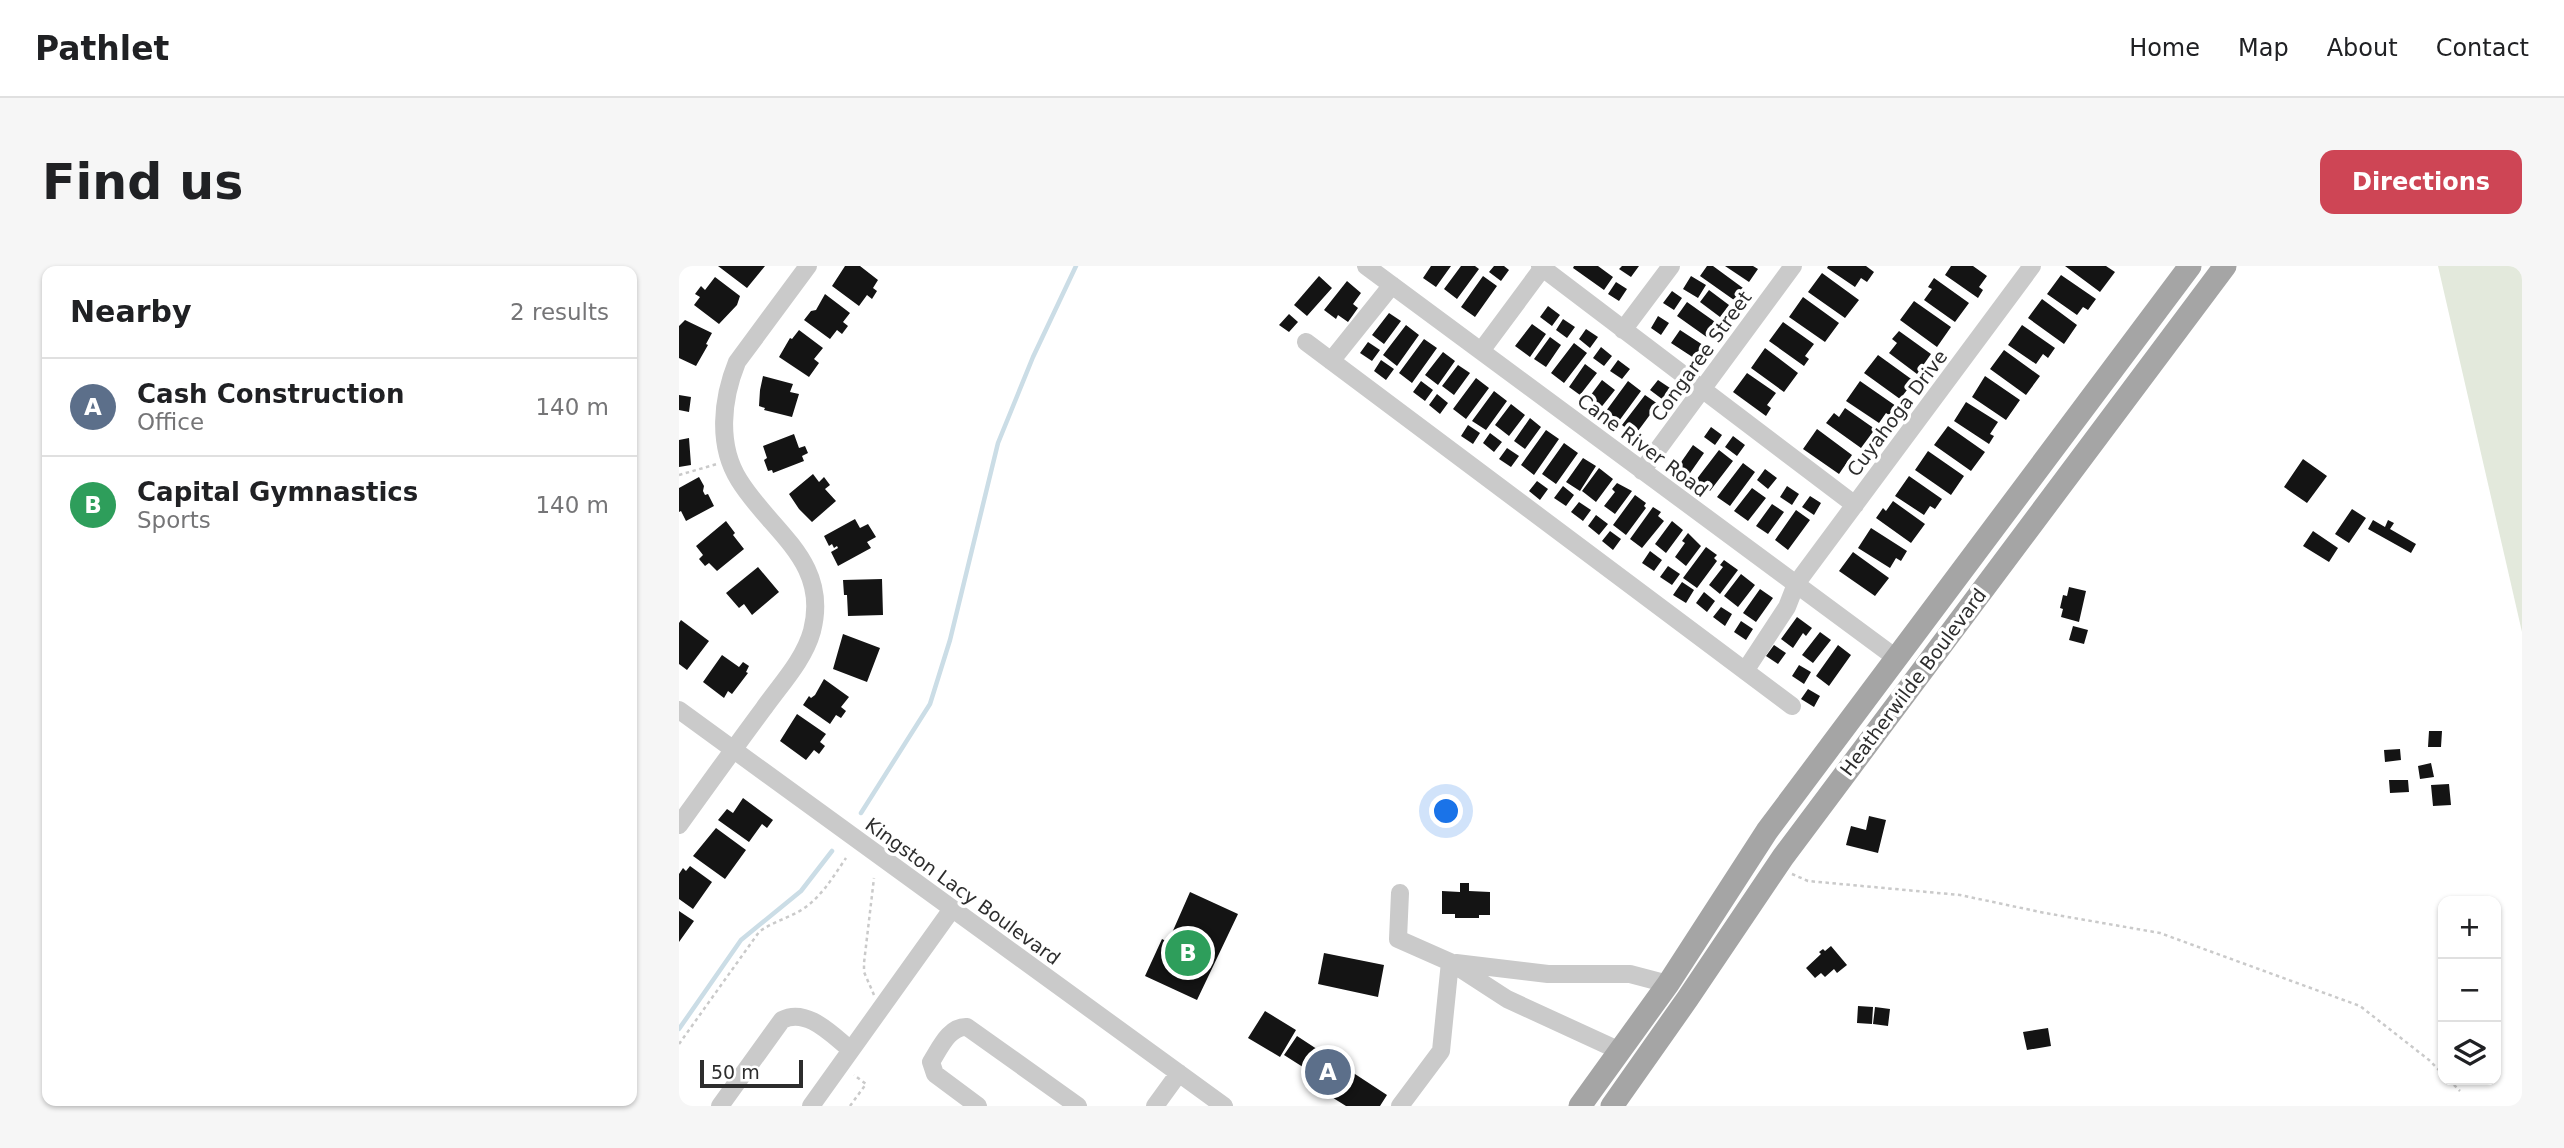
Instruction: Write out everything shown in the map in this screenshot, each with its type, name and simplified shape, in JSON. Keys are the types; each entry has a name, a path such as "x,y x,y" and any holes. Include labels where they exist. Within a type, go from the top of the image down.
{"main road":[{"name":"Heatherwilde Boulevard","path":"1580,1106 1668,984 1767,831 2190,266"},
{"name":"Heatherwilde Boulevard","path":"1612,1106 1775,868 2225,266"},
{"path":"1668,984 1688,998"}],"street":[{"path":"679,825 806,647 811,633 816,600 814,587 804,561 737,477 726,447 725,400 729,380 737,362 808,266"},
{"name":"Cane River Road","path":"1366,266 1896,658"},
{"path":"1623,330 1671,266"},
{"name":"Congaree Street","path":"1642,471 1793,266"},
{"name":"Cuyahoga Drive","path":"1745,671 1787,607 1796,584 2032,266"},
{"path":"1481,351 1542,267 1855,506"},
{"path":"1331,361 1392,285"},
{"path":"1306,342 1792,706"},
{"name":"Kingston Lacy Boulevard","path":"679,710 1224,1106"},
{"path":"1400,893 1398,939 1450,962 1507,999 1620,1051"},
{"path":"811,1106 952,909"},
{"path":"1450,962 1548,974 1630,974 1668,984"},
{"path":"1399,1106 1441,1051 1450,962"},
{"path":"720,1106 782,1020 789,1016 803,1016 851,1050"},
{"path":"978,1106 932,1069 931,1062 954,1030 960,1026 967,1027 1078,1106"},
{"path":"1155,1106 1179,1073"}],"path":[{"path":"679,475 717,464"},
{"path":"679,1044 759,932 766,926 802,910 820,895 846,858"},
{"path":"1775,868 1808,881 1960,895 2045,914 2160,933 2360,1006 2438,1069"},
{"path":"874,878 864,972 875,998"},
{"path":"2454,1085 2460,1091"}],"shaded area":[{"path":"2438,266 2522,266 2522,632"}],"building":[{"path":"718,266 765,266 747,288"},
{"path":"845,266 860,266 878,280 873,288 877,291 872,299 867,295 859,306 832,286"},
{"path":"1431,266 1451,266 1436,287 1423,278"},
{"path":"1461,266 1475,266 1479,269 1457,299 1444,289"},
{"path":"1494,266 1504,266 1509,270 1501,281 1489,272"},
{"path":"1598,266 1613,277 1604,290 1573,268"},
{"path":"1622,266 1639,266 1631,277 1619,269"},
{"path":"1707,266 1713,266 1743,288 1734,300 1700,276"},
{"path":"1725,266 1753,266 1758,269 1749,282"},
{"path":"1866,266 1874,272 1867,282 1861,278 1855,287 1827,268"},
{"path":"1951,266 1973,266 1987,276 1979,287 1983,290 1978,298 1945,275"},
{"path":"2065,266 2106,266 2115,272 2100,292"},
{"path":"1822,273 1859,300 1845,318 1808,292"},
{"path":"2061,275 2096,299 2088,310 2083,307 2077,315 2047,294"},
{"path":"1319,276 1332,288 1307,316 1294,305"},
{"path":"1483,276 1497,286 1475,317 1461,307"},
{"path":"1691,276 1706,285 1698,298 1683,289"},
{"path":"715,277 740,296 737,305 719,324 694,305 700,297 695,294 701,286 705,290"},
{"path":"1934,278 1969,303 1955,322 1924,300 1932,289 1928,287"},
{"path":"1347,281 1361,293 1353,304 1358,308 1348,322 1338,315 1336,319 1324,310"},
{"path":"1616,282 1627,289 1619,301 1608,294"},
{"path":"1709,290 1729,305 1720,317 1700,302"},
{"path":"1672,291 1682,298 1674,310 1663,303"},
{"path":"825,294 850,313 843,322 848,326 842,334 837,330 830,339 804,320 811,311 816,310"},
{"path":"1803,297 1839,323 1825,342 1789,317"},
{"path":"2042,299 2077,325 2064,344 2028,318"},
{"path":"1914,301 1951,327 1937,347 1900,320"},
{"path":"1687,302 1718,324 1708,338 1677,316"},
{"path":"1548,306 1560,315 1552,326 1540,317"},
{"path":"1389,313 1401,321 1384,344 1372,335"},
{"path":"1289,314 1298,322 1289,332 1279,325"},
{"path":"1658,316 1669,323 1661,335 1651,328"},
{"path":"1563,319 1575,327 1567,338 1556,330"},
{"path":"685,320 712,333 696,366 679,358 679,326"},
{"path":"1783,322 1814,344 1805,356 1809,359 1804,366 1769,341"},
{"path":"1532,324 1546,334 1530,357 1515,346"},
{"path":"1406,325 1419,335 1397,366 1383,355"},
{"path":"2022,325 2055,348 2048,358 2043,354 2036,364 2008,345"},
{"path":"1586,329 1598,337 1590,348 1579,339"},
{"path":"799,330 823,348 814,359 819,363 809,377 779,357 790,338"},
{"path":"1680,330 1703,345 1694,358 1671,343"},
{"path":"1899,331 1931,354 1917,374 1889,353 1897,343 1892,339"},
{"path":"1550,337 1561,345 1546,367 1534,359"},
{"path":"1424,339 1437,348 1412,383 1399,373"},
{"path":"1368,342 1380,350 1372,361 1360,353"},
{"path":"1574,343 1587,353 1564,383 1551,373"},
{"path":"1601,347 1612,356 1604,366 1593,358"},
{"path":"1765,348 1798,373 1784,392 1751,368"},
{"path":"2004,350 2040,376 2026,395 1990,369"},
{"path":"1443,352 1455,361 1438,385 1425,375"},
{"path":"1878,355 1914,381 1900,399 1864,373"},
{"path":"1381,360 1394,369 1386,380 1374,371"},
{"path":"1618,360 1630,369 1622,379 1610,371"},
{"path":"1585,364 1597,373 1580,395 1569,387"},
{"path":"1458,365 1470,373 1454,395 1442,386"},
{"path":"1747,373 1776,393 1767,405 1771,408 1766,416 1733,392"},
{"path":"763,376 793,384 790,392 799,394 792,417 764,410 765,408 759,406"},
{"path":"1985,376 2020,400 2006,420 1972,397"},
{"path":"1476,378 1489,388 1466,419 1453,409"},
{"path":"1602,380 1615,390 1599,410 1587,400"},
{"path":"1658,380 1670,388 1662,399 1650,390"},
{"path":"1421,381 1433,390 1425,401 1413,392"},
{"path":"1628,381 1641,391 1619,421 1606,411"},
{"path":"1860,381 1896,406 1889,415 1886,413 1879,423 1846,401"},
{"path":"1494,391 1507,401 1486,430 1472,421"},
{"path":"1437,394 1448,403 1440,414 1429,405"},
{"path":"679,395 691,397 689,412 679,410"},
{"path":"1645,395 1658,404 1635,435 1622,425"},
{"path":"1966,402 1998,422 1990,434 1994,436 1989,444 1954,421"},
{"path":"1511,404 1525,415 1509,436 1495,425"},
{"path":"1845,408 1875,429 1861,448 1826,423 1834,413 1839,417"},
{"path":"1530,418 1541,427 1525,449 1514,441"},
{"path":"1468,425 1480,433 1473,444 1461,436"},
{"path":"1948,426 1985,452 1971,471 1934,445"},
{"path":"1711,427 1722,435 1715,445 1704,437"},
{"path":"1817,429 1852,455 1839,474 1803,449"},
{"path":"1546,430 1559,439 1534,475 1521,465"},
{"path":"1490,433 1502,442 1494,452 1483,443"},
{"path":"794,434 799,448 805,446 808,453 802,456 804,461 773,473 772,470 768,471 763,446"},
{"path":"1733,436 1745,445 1737,456 1725,447"},
{"path":"689,438 691,465 679,467 679,440"},
{"path":"1564,443 1578,453 1556,484 1542,474"},
{"path":"1693,445 1704,453 1688,476 1677,468"},
{"path":"1507,448 1519,456 1511,467 1499,459"},
{"path":"1719,450 1733,461 1710,491 1696,480"},
{"path":"1928,451 1964,476 1951,495 1915,470"},
{"path":"1583,458 1596,466 1580,491 1566,482"},
{"path":"2303,459 2327,476 2307,503 2284,487"},
{"path":"1743,463 1755,472 1730,506 1717,497"},
{"path":"1599,468 1613,479 1596,502 1582,491"},
{"path":"1765,469 1777,478 1768,489 1757,480"},
{"path":"813,474 819,482 824,477 830,485 825,489 836,501 812,522 789,494"},
{"path":"1909,476 1942,499 1935,509 1930,506 1924,515 1895,496"},
{"path":"699,477 705,495 708,494 714,506 686,521 681,511 679,512 679,488"},
{"path":"1537,481 1548,489 1540,500 1529,491"},
{"path":"1617,483 1632,491 1615,514 1604,506 1615,492 1612,489"},
{"path":"1563,486 1574,495 1566,506 1554,498"},
{"path":"1787,486 1799,494 1792,505 1780,497"},
{"path":"1752,488 1766,498 1748,521 1734,511"},
{"path":"1635,495 1646,503 1646,508 1626,535 1613,525"},
{"path":"1810,496 1821,503 1814,515 1802,507"},
{"path":"1893,501 1925,524 1911,543 1876,518 1883,508 1886,511"},
{"path":"1579,502 1591,510 1583,521 1571,512"},
{"path":"1772,504 1784,512 1768,534 1756,526"},
{"path":"1653,507 1661,512 1658,516 1664,521 1642,548 1630,539"},
{"path":"2352,509 2366,518 2349,543 2335,534"},
{"path":"1796,510 1810,520 1788,550 1775,540"},
{"path":"1596,515 1608,524 1599,535 1588,526"},
{"path":"855,519 860,528 868,524 876,537 867,542 871,548 838,566 831,552 838,548 834,548 832,544 829,546 824,536"},
{"path":"2373,520 2385,527 2388,520 2394,523 2390,529 2416,544 2411,553 2368,529"},
{"path":"726,521 744,549 717,571 709,563 705,566 699,559 703,555 696,546"},
{"path":"1672,521 1683,530 1666,553 1655,544"},
{"path":"1871,528 1907,551 1901,561 1896,558 1890,568 1858,548"},
{"path":"1610,531 1621,539 1613,550 1602,541"},
{"path":"2313,531 2338,548 2329,562 2303,546"},
{"path":"1688,533 1701,546 1686,566 1675,557 1685,543 1682,541"},
{"path":"1706,547 1717,555 1714,558 1717,561 1697,588 1683,578"},
{"path":"1650,551 1662,560 1654,571 1642,563"},
{"path":"1853,552 1889,578 1875,596 1839,571"},
{"path":"1724,560 1738,570 1720,594 1709,585 1723,567 1720,565"},
{"path":"1668,566 1680,574 1672,585 1660,577"},
{"path":"758,567 779,592 752,615 744,604 739,608 726,593"},
{"path":"1741,574 1755,585 1738,607 1724,596"},
{"path":"882,579 883,615 848,616 843,580"},
{"path":"1682,582 1694,590 1686,603 1673,595"},
{"path":"2069,587 2086,591 2079,622 2061,617 2063,595 2067,596"},
{"path":"1760,589 1773,598 1756,622 1743,613"},
{"path":"1704,592 1715,601 1707,612 1696,603"},
{"path":"1721,607 1732,614 1725,626 1713,617"},
{"path":"1797,617 1812,628 1806,636 1803,633 1793,648 1781,639"},
{"path":"681,620 709,641 687,670 679,664"},
{"path":"1741,621 1753,629 1746,640 1734,632"},
{"path":"2073,626 2088,630 2084,644 2069,640"},
{"path":"1820,632 1831,640 1813,663 1802,655"},
{"path":"843,634 880,648 867,682 833,669"},
{"path":"1774,645 1786,653 1778,664 1766,656"},
{"path":"1838,645 1851,655 1829,686 1816,676"},
{"path":"722,655 739,667 743,662 749,666 746,672 748,673 732,694 728,691 724,698 703,682"},
{"path":"1799,665 1811,672 1804,684 1792,676"},
{"path":"824,679 849,697 841,707 846,711 841,718 836,715 830,724 803,705 809,696 811,698 815,695"},
{"path":"1808,689 1820,696 1814,707 1801,699"},
{"path":"797,714 826,734 820,742 825,746 819,754 814,750 806,760 780,741"},
{"path":"2429,731 2442,731 2441,747 2428,747"},
{"path":"2400,749 2401,760 2385,762 2384,750"},
{"path":"2431,763 2434,777 2420,779 2418,766"},
{"path":"2389,780 2408,780 2409,792 2390,793"},
{"path":"2449,784 2451,805 2433,806 2431,785"},
{"path":"743,798 773,820 767,828 762,824 749,842 718,820 727,809 733,813"},
{"path":"1869,816 1886,820 1878,853 1846,845 1851,826 1866,830"},
{"path":"716,828 746,850 725,879 693,856"},
{"path":"690,866 712,882 693,909 679,899 679,874 683,868 686,871"},
{"path":"1460,883 1469,883 1469,891 1490,892 1490,915 1455,918 1455,914 1442,914 1442,891 1460,892"},
{"path":"1190,892 1238,914 1197,1000 1145,976 1162,939 1168,942"},
{"path":"679,911 694,921 679,942"},
{"path":"1831,946 1847,965 1837,973 1834,969 1825,977 1821,973 1815,978 1806,968 1821,954 1819,952"},
{"path":"1324,953 1384,965 1378,997 1318,984"},
{"path":"1858,1006 1873,1007 1872,1024 1857,1023"},
{"path":"1875,1007 1890,1009 1888,1026 1873,1024"},
{"path":"1265,1011 1296,1030 1280,1057 1248,1038"},
{"path":"2048,1028 2051,1046 2027,1050 2023,1032"},
{"path":"1297,1036 1387,1095 1380,1106 1346,1106 1322,1091 1324,1088 1303,1074 1306,1069 1284,1055"}],"waterway":[{"path":"861,813 930,704 950,640 998,443 1033,357 1076,266"},
{"path":"679,1029 741,940 801,891 832,851"}],"place":[{"name":"Capital Gymnastics","path":"1188,953"},
{"name":"Cash Construction","path":"1328,1072"}]}
